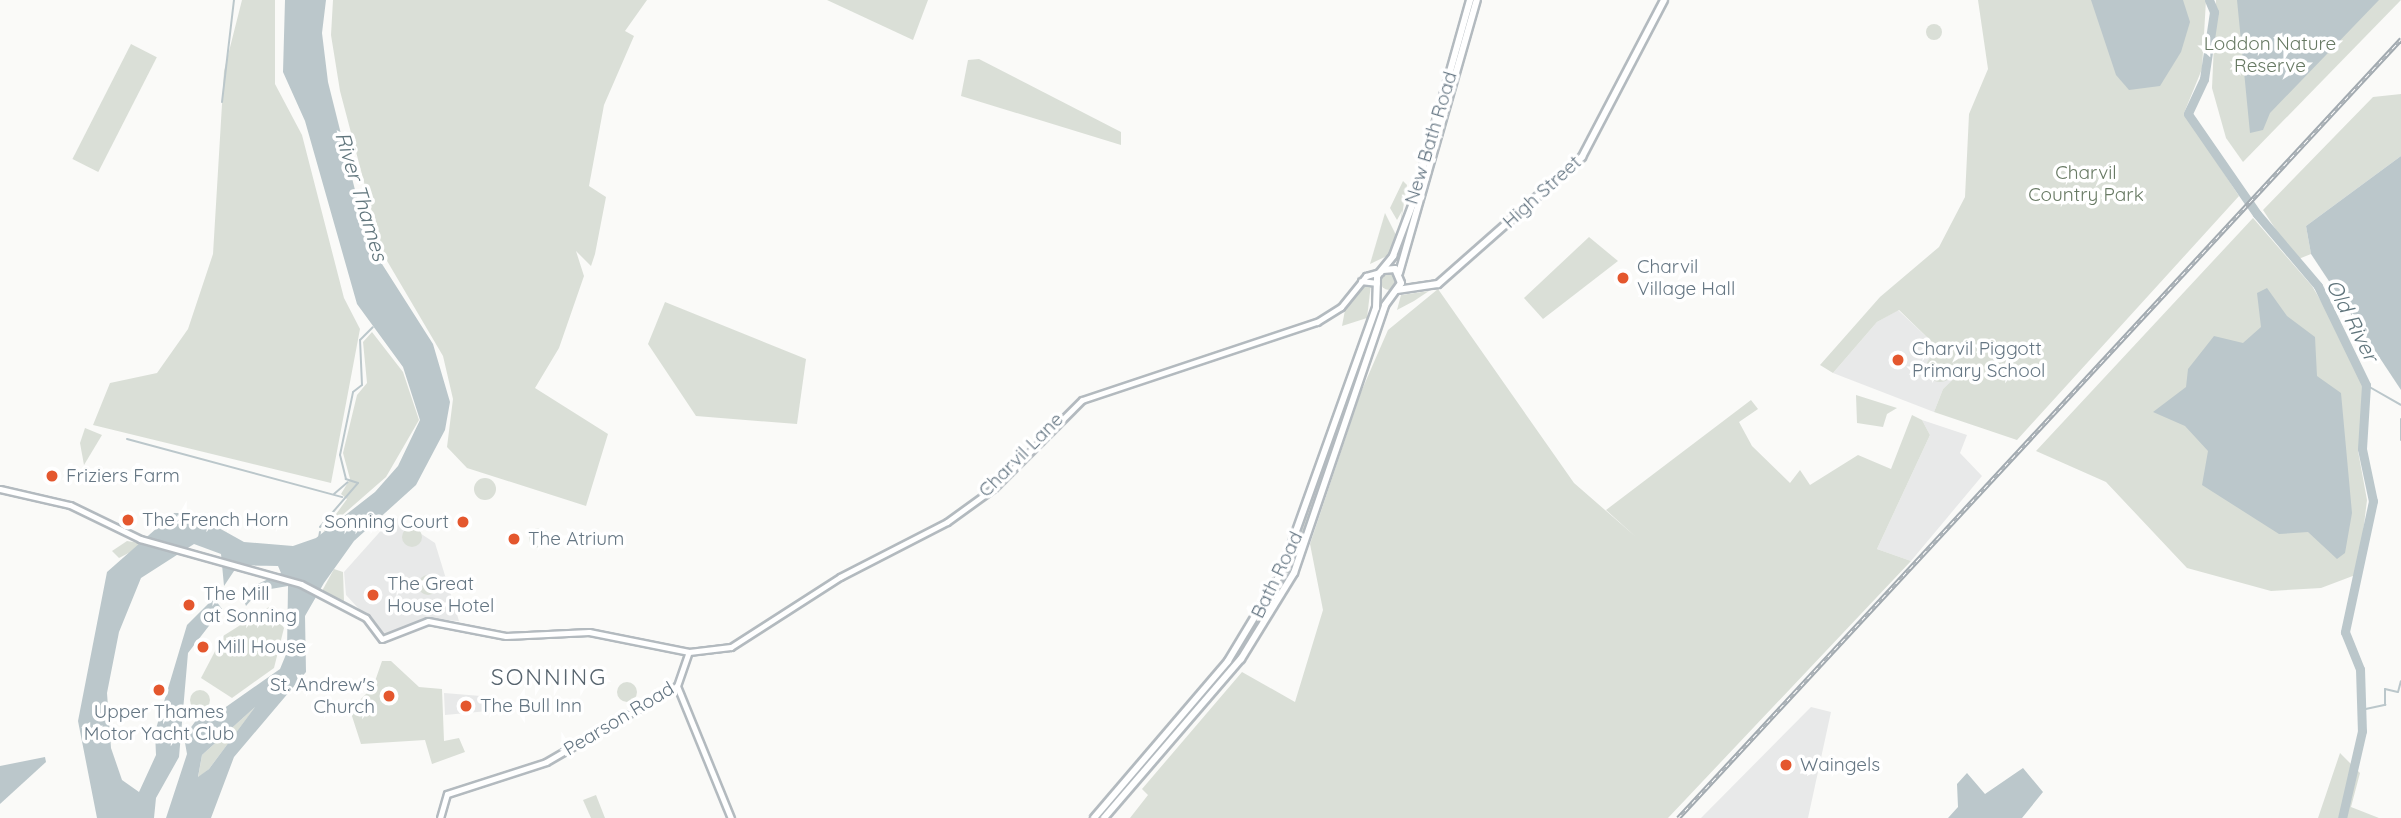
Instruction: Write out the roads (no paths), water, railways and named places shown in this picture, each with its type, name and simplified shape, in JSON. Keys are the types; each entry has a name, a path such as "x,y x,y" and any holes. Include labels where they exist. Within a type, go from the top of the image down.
{"main road":[{"name":"New Bath Road","path":"1380,271 1393,256 1420,182 1470,0"},
{"name":"New Bath Road","path":"1400,275 1477,0"},
{"name":"High Street","path":"1396,291 1417,287 1454,272 1583,157 1664,0"},
{"path":"1380,271 1400,275 1417,287"},
{"name":"Charvil Lane","path":"0,489 78,507 144,541 236,569 275,574 333,599 366,618 382,639 428,621 506,636 589,632 690,652 736,645 840,577 947,522 994,488 1083,400 1317,322 1341,307 1361,281 1380,271"},
{"name":"Bath Road","path":"1094,818 1220,671 1271,593 1305,514 1378,285 1380,271"},
{"name":"Bath Road","path":"1104,818 1234,668 1275,607 1304,546 1400,275"},
{"path":"1361,281 1396,291"},
{"name":"Pearson Road","path":"440,818 447,794 546,762 677,686 690,652"},
{"path":"677,686 731,818"}],"waterway":[{"path":"222,102 234,0"},
{"name":"Old River","path":"2209,0 2214,12 2204,79 2188,114 2257,214 2318,286 2366,385 2362,449 2373,501 2345,632 2360,669 2362,731 2342,818"},
{"path":"320,527 358,483 346,479 340,455 353,392 362,385 360,340 373,327"},
{"path":"2366,385 2401,405"},
{"path":"2401,419 2401,440"},
{"path":"127,439 342,497"},
{"path":"334,494 348,482"},
{"path":"319,538 320,532"},
{"path":"2361,710 2385,705 2385,689 2398,692 2401,681"}],"railway":[{"path":"1678,818 2401,39"}],"place":[{"name":"Charvil Village Hall","path":"1623,278"},
{"name":"Charvil Piggott Primary School","path":"1898,360"},
{"name":"Friziers Farm","path":"52,476"},
{"name":"The French Horn","path":"128,520"},
{"name":"Sonning Court","path":"463,522"},
{"name":"The Atrium","path":"514,539"},
{"name":"The Great House Hotel","path":"373,595"},
{"name":"The Mill at Sonning","path":"189,605"},
{"name":"Mill House","path":"203,647"},
{"name":"Upper Thames Motor Yacht Club","path":"159,690"},
{"name":"St. Andrew's Church","path":"389,696"},
{"name":"The Bull Inn","path":"466,706"},
{"name":"Waingels","path":"1786,765"}],"district":[{"name":"SONNING","path":"549,677"}],"park label":[{"name":"Loddon Nature Reserve","path":"2270,55"},
{"name":"Charvil Country Park","path":"2086,184"}],"water label":[{"name":"River Thames","path":"362,196"}]}
